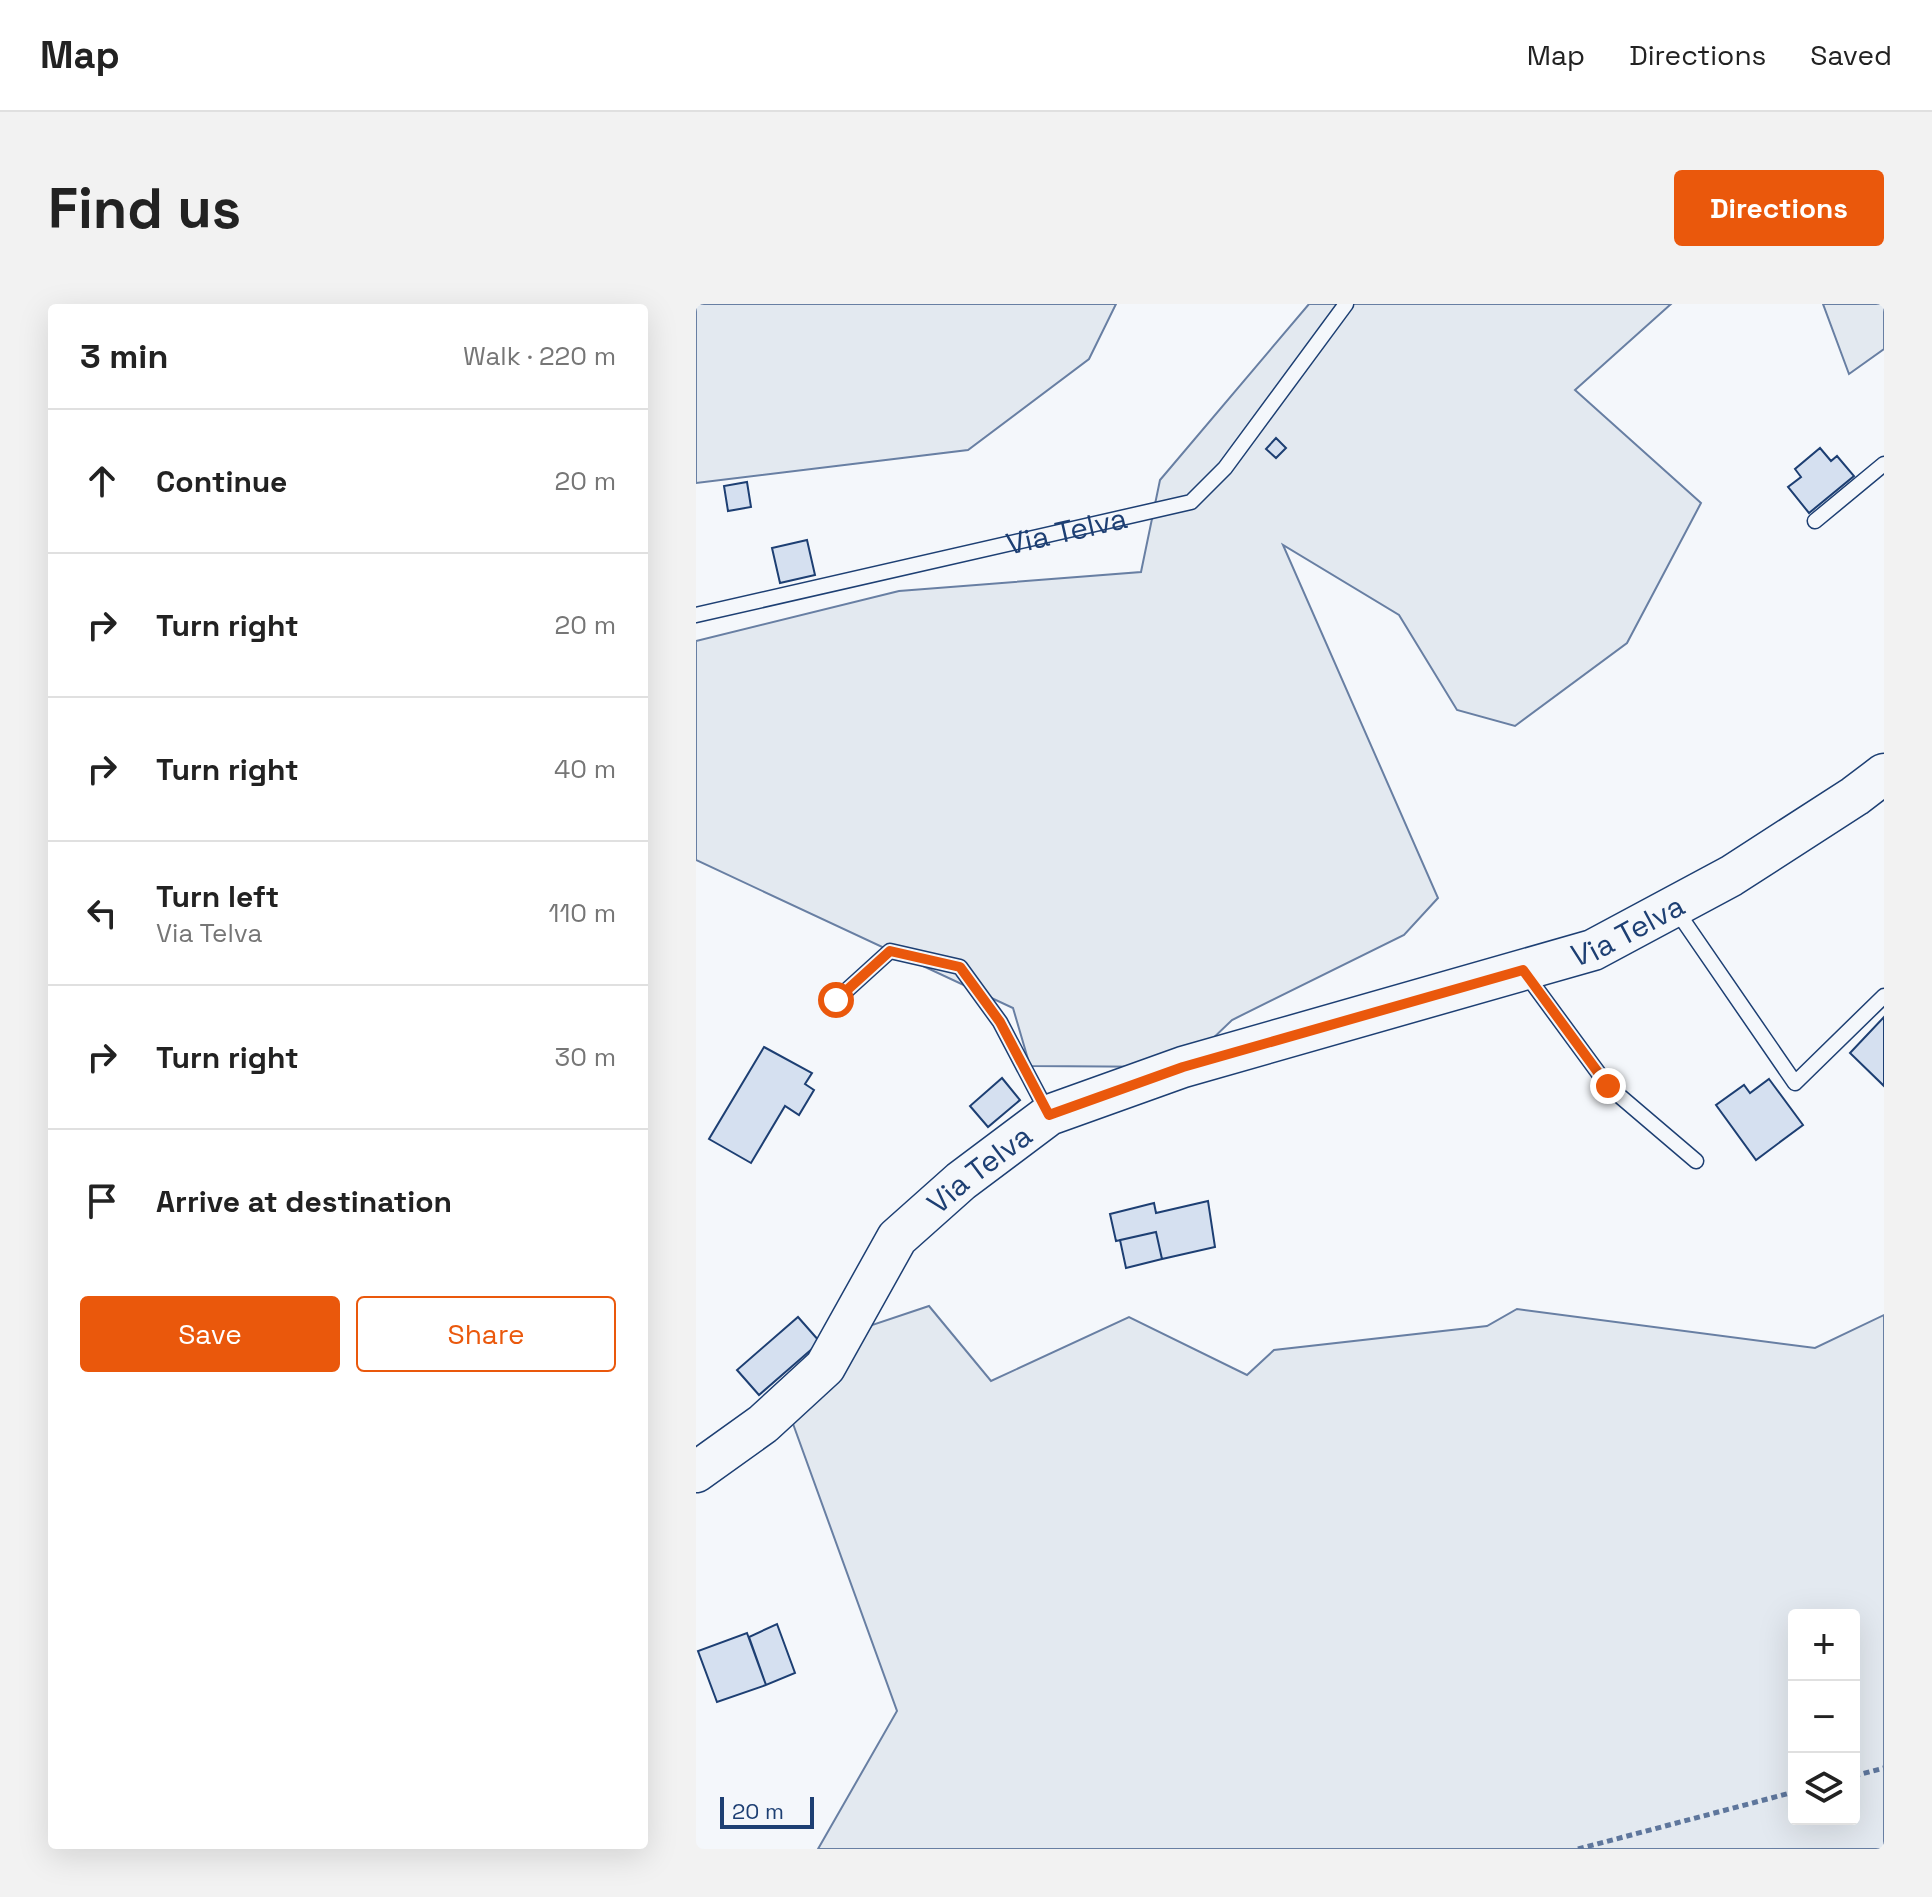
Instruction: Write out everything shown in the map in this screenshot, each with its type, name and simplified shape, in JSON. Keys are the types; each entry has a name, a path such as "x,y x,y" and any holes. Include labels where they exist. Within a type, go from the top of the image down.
{"street":[{"name":"Via Telva","path":"696,1472 763,1424 825,1367 897,1238 961,1181 1049,1115 1183,1067 1593,950 1731,876 1877,784"}],"lane":[{"name":"Via Telva","path":"696,615 1191,502 1225,468 1346,304"},
{"path":"1815,521 1884,464"},
{"path":"1674,907 1795,1083 1884,996"},
{"path":"836,1000 890,951 960,967 1000,1022 1049,1115"},
{"path":"1523,970 1608,1086 1696,1161"}],"path":[{"path":"1860,1774 1884,1768"},
{"path":"1578,1849 1788,1794"}],"shaded area":[{"path":"696,304 1116,304 1089,359 968,450 696,483"},
{"path":"1309,304 1671,304 1575,390 1701,503 1627,643 1515,726 1457,710 1399,615 1283,545 1438,898 1404,935 1232,1020 1183,1067 1030,1066 1013,1008 696,860 696,641 899,591 1141,572 1160,480"},
{"path":"1823,304 1884,304 1884,349 1849,374"},
{"path":"929,1306 991,1381 1129,1317 1247,1375 1274,1350 1487,1326 1517,1309 1815,1348 1884,1315 1884,1849 818,1849 897,1711 792,1421 872,1325"}],"building":[{"path":"1276,438 1286,448 1276,458 1266,449"},
{"path":"1820,448 1831,461 1837,456 1854,476 1809,513 1788,487 1801,477 1795,469"},
{"path":"747,482 751,507 728,511 724,486"},
{"path":"807,540 815,575 780,583 772,548"},
{"path":"1884,1017 1884,1086 1850,1053"},
{"path":"764,1047 812,1073 805,1084 814,1090 799,1115 785,1106 751,1163 709,1139"},
{"path":"1002,1078 1020,1100 988,1127 970,1106"},
{"path":"1769,1079 1803,1125 1756,1160 1716,1105 1744,1085 1750,1093"},
{"path":"1208,1201 1215,1247 1162,1259 1156,1232 1116,1241 1110,1214 1154,1203 1156,1213"},
{"path":"1156,1232 1162,1259 1126,1268 1120,1240"},
{"path":"798,1317 820,1342 759,1395 737,1370"},
{"path":"777,1624 795,1673 766,1685 749,1637"},
{"path":"747,1633 766,1685 717,1702 698,1651"}],"route":[{"path":"836,1000 890,951 960,967 1000,1022 1049,1115 1183,1067 1523,970 1608,1086"}]}
